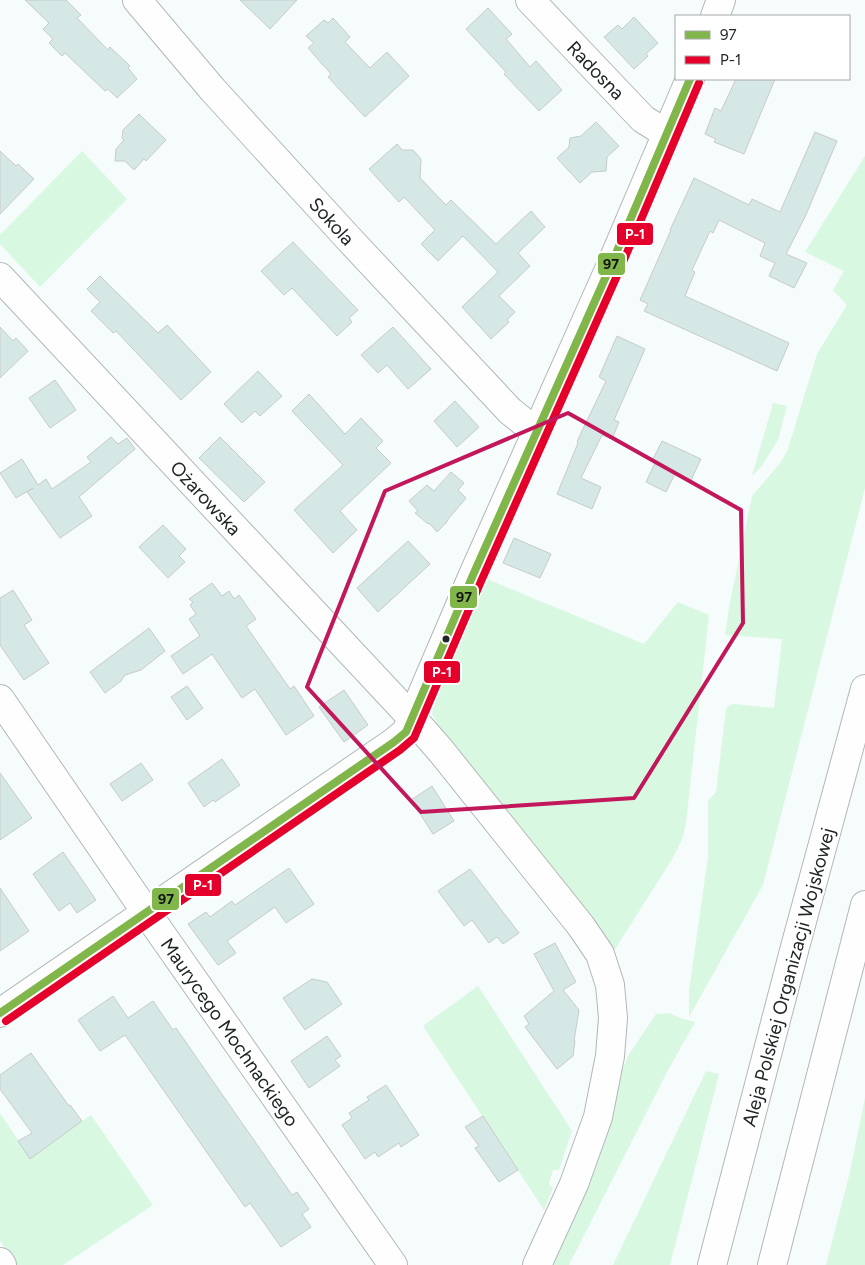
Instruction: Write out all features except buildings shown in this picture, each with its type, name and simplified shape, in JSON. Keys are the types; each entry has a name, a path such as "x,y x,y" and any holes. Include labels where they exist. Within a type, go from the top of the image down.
{"main road":[{"name":"Sokola","path":"137,0 213,90 362,253 510,411 524,423 538,429"},
{"name":"Radosna","path":"530,0 643,119 667,134"},
{"path":"715,15 721,0"},
{"path":"0,1013 289,816 406,732 469,583 611,266 690,80"},
{"name":"Ożarowska","path":"0,277 441,751 582,926 600,954 610,985 613,1018 610,1056 598,1117 574,1184 537,1265"},
{"name":"Aleja Polskiej Organizacji Wojskowej","path":"712,1265 865,688"},
{"name":"Maurycego Mochnackiego","path":"0,699 146,912 393,1265"},
{"path":"772,1265 865,904"}],"highlighted area":[{"path":"568,413 741,510 743,623 634,798 421,812 307,687 385,491"}],"green space":[{"path":"82,151 127,199 40,287 0,244 0,235"},
{"path":"865,156 865,488 763,885 689,1017 689,991 708,857 708,801 716,792 726,709 734,704 774,708 782,639 725,635 730,602 752,496 781,462 788,449 817,354 847,305 833,290 844,271 805,252"},
{"path":"773,403 787,406 778,440 761,467 752,476"},
{"path":"487,579 644,644 678,602 709,615 686,823 682,840 614,951 512,823 436,722 432,713"},
{"path":"478,986 572,1131 559,1170 553,1170 549,1184 553,1188 544,1210 423,1026"},
{"path":"669,1013 695,1022 667,1072 569,1265 548,1265 628,1056 656,1014"},
{"path":"706,1071 719,1074 670,1265 613,1265"},
{"path":"865,1098 865,1265 826,1265 849,1176"},
{"path":"0,1113 30,1158 91,1115 153,1205 63,1265 16,1265 0,1241"}],"transit line":[{"name":"97","path":"0,1013 406,732 473,575 611,265 690,80"},
{"name":"P-1","path":"6,1021 400,750 414,738 482,579 620,269 699,83"}]}
